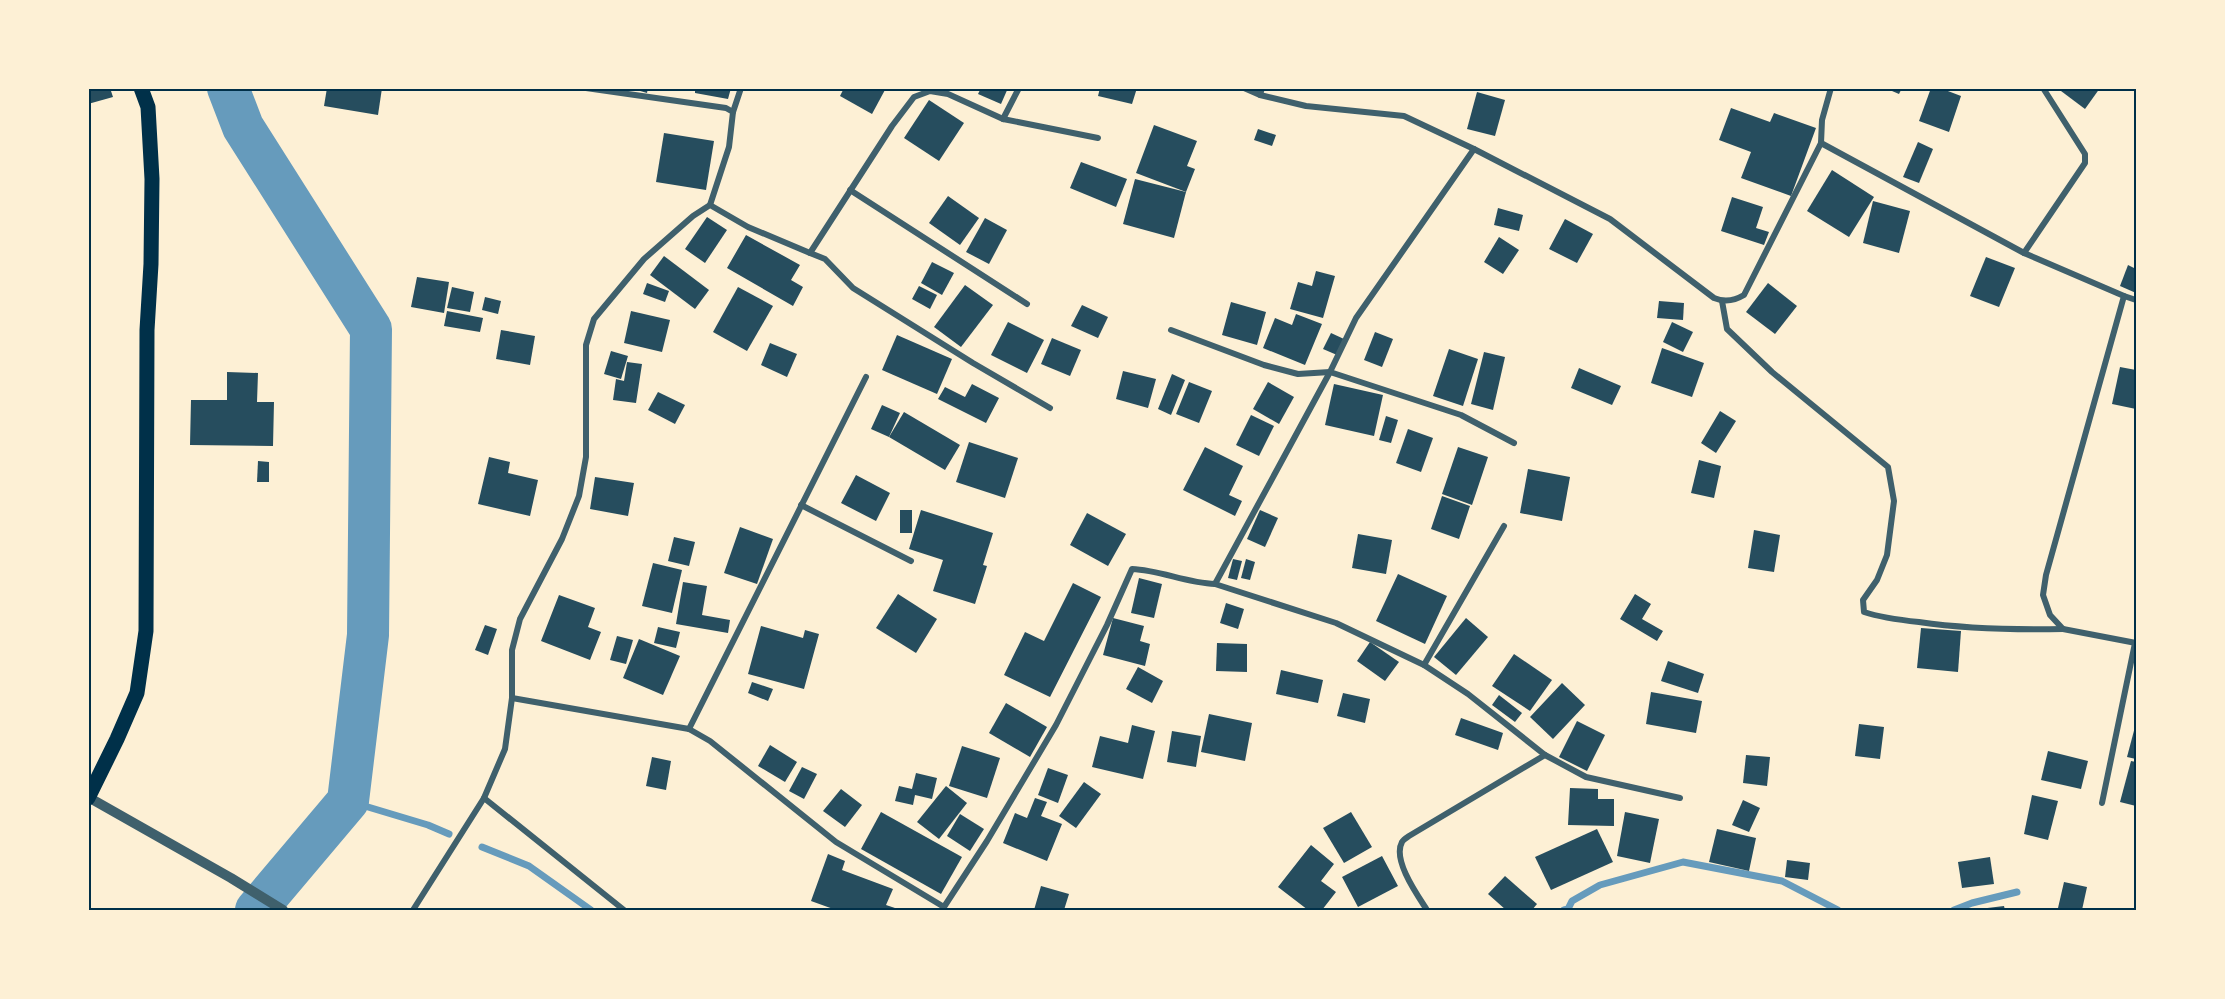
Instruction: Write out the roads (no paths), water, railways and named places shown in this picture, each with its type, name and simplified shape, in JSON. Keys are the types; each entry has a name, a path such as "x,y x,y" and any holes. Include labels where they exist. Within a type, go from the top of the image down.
{"main road":[{"path":"89,798 137,693 146,631 147,330 151,264 152,178 148,108 141,88"}],"street":[{"path":"586,88 726,108 732,112"},
{"path":"412,910 484,798 505,749 512,698 512,650 520,619 562,539 579,496 586,458 586,345 594,319 644,259 693,216 710,205 729,147 732,112 741,88"},
{"path":"1003,118 1018,88"},
{"path":"1244,88 1306,106 1404,116 1474,148 1610,219 1714,298 1722,301 1737,299 1744,295 1821,143 1822,120 1831,88"},
{"path":"2024,253 2085,163 2085,154 2043,88"},
{"path":"810,253 892,126 914,97 930,91 948,94 1003,118 1098,138"},
{"path":"1821,143 2024,253 2136,300"},
{"path":"1215,584 1330,372 1356,318 1474,148"},
{"path":"850,190 1027,304"},
{"path":"710,205 748,227 825,259 853,288 1050,408"},
{"path":"2063,628 2050,615 2043,595 2046,575 2124,296"},
{"path":"1722,301 1727,329 1772,372 1888,467 1894,501 1887,555 1877,580 1863,600 1864,612 1942,625 2001,630 2063,628 2136,643 2102,803"},
{"path":"1171,330 1264,365 1298,374 1330,372 1461,416 1514,443"},
{"path":"688,729 866,377"},
{"path":"801,505 911,561"},
{"path":"1424,665 1504,526"},
{"path":"512,698 688,729 710,741 836,843 943,909 987,841 1056,725 1107,625 1132,569 1143,569 1197,584 1215,584 1336,623 1424,665 1468,694 1545,755 1586,777 1680,798"},
{"path":"1427,910 1403,870 1400,851 1402,842 1545,755"},
{"path":"89,798 231,878 282,910"},
{"path":"484,798 624,910"}],"waterway":[{"path":"228,88 243,127 371,329 368,635 348,801 256,910"},
{"path":"348,801 428,825 449,834"},
{"path":"482,847 529,866 591,910"},
{"path":"1564,910 1568,909 1572,901 1600,885 1683,862 1782,881 1838,910"},
{"path":"1954,910 2017,892"}]}
